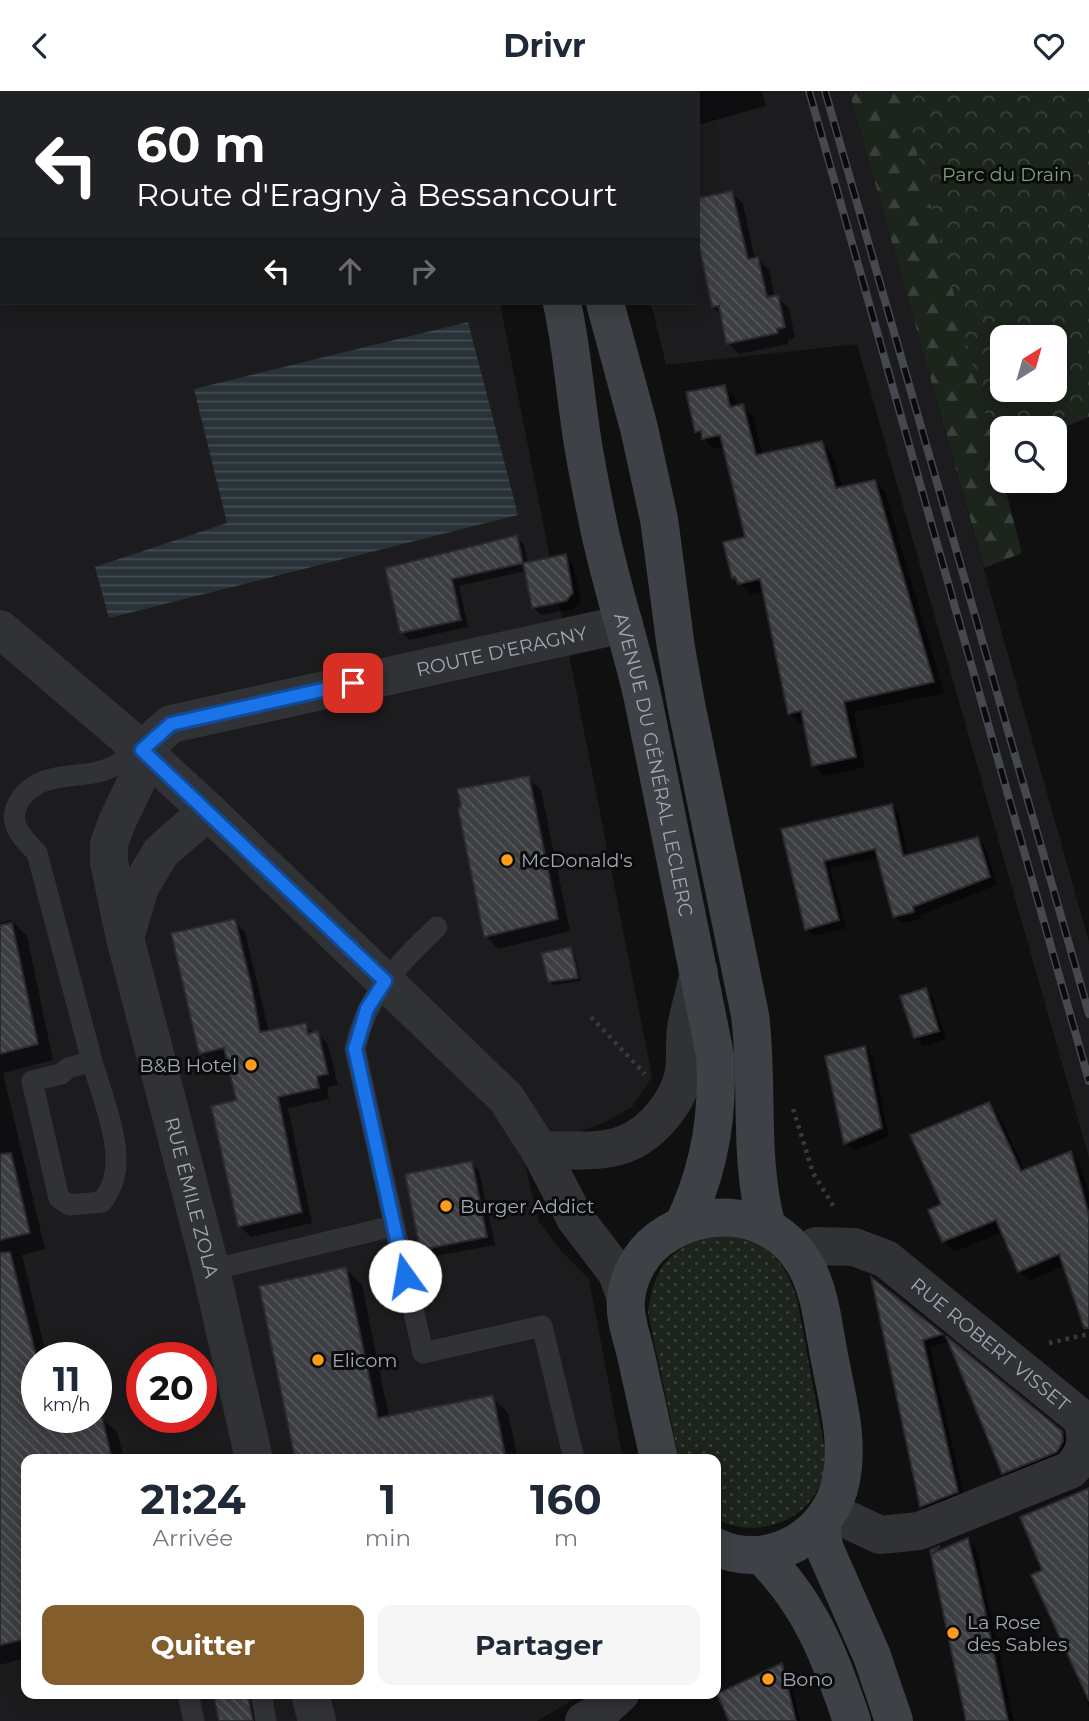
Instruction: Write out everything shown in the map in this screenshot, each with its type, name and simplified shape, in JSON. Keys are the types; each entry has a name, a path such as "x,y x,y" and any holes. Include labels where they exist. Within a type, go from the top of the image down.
{"main road":[{"name":"AVENUE DU GÉNÉRAL LECLERC","path":"562,305 573,362 580,427 614,488 657,511 682,682 750,1015 755,1067 756,1173 767,1227"},
{"name":"AVENUE DU GÉNÉRAL LECLERC","path":"604,305 614,488 610,576 643,699 715,1055 717,1086 711,1149 705,1173 671,1232 643,1255 634,1269 626,1299 626,1310 658,1454"},
{"path":"671,1232 705,1218 733,1217 767,1227 784,1238 800,1256 808,1271 819,1306 844,1440 841,1483 825,1518 808,1536 795,1544 732,1553"},
{"path":"825,1518 824,1547 872,1656 894,1721"},
{"path":"732,1553 780,1574 798,1597 812,1621 840,1685 852,1721"}],"street":[{"name":"ROUTE D'ERAGNY","path":"142,750 171,724 624,624"},
{"path":"0,629 142,750 208,811 506,1098 540,1151 561,1195 581,1228 617,1273 626,1299"},
{"name":"RUE ÉMILE ZOLA","path":"142,750 142,765 138,778 109,843 109,862 125,938 211,1271 253,1454"},
{"path":"125,938 140,887 161,852 208,811"},
{"path":"540,1151 601,1149 626,1144 643,1134 660,1118 679,1090 684,1072 687,1025 699,972"},
{"path":"581,1228 596,1237 617,1242 671,1232"},
{"name":"RUE ROBERT VISSET","path":"800,1256 816,1246 854,1247 886,1259 1081,1417 1088,1430 1084,1456 1070,1470 919,1531 880,1535 825,1518"},
{"path":"311,1699 317,1721"},
{"path":"584,1721 614,1699"}],"lane":[{"path":"92,1061 68,1068 61,1074 32,1081 59,1198 69,1205 102,1202 111,1189 115,1175 113,1135 37,853 20,836 8,807 31,787 43,781 110,768 142,750"},
{"path":"437,927 385,981 367,1009 355,1049 423,1353 542,1327 573,1454"},
{"path":"211,1271 393,1226"},
{"path":"189,1699 194,1721"},
{"path":"262,1699 266,1721"}],"path":[{"path":"592,1017 652,1080"}],"shaded area":[{"path":"700,91 849,91 1089,942 1089,1158 857,344 666,365 651,305 700,305"},
{"path":"0,305 500,305 652,1077 632,1107 603,1123 522,1152 539,1222 562,1252 589,1279 622,1454 21,1454 21,1699 574,1699 537,1721 0,1721"},
{"path":"468,322 518,515 109,618 95,567 227,523 194,389"}],"green space":[{"path":"849,91 901,91 990,431 990,493 1006,493 1022,553 984,568"},
{"name":"Parc du Drain","path":"901,91 1089,91 1089,417 1067,426 1067,416 990,416 990,432"},
{"path":"722,1235 750,1241 771,1253 786,1272 797,1299 827,1462 818,1489 804,1507 794,1516 768,1526 741,1527 721,1520 721,1454 678,1454 648,1312 655,1281 661,1269 679,1250 706,1238"}],"building":[{"path":"732,191 748,259 758,257 767,297 778,295 785,327 777,329 778,333 726,344 719,306 712,307 700,251 700,198"},
{"path":"725,385 730,407 743,404 756,455 822,441 836,488 875,480 934,682 844,702 856,757 812,766 801,711 788,714 760,579 738,584 735,577 732,578 723,542 745,537 720,435 702,439 701,431 695,432 686,392"},
{"path":"517,535 523,563 452,579 461,620 400,633 385,568"},
{"path":"566,554 573,593 566,601 532,608 523,563"},
{"name":"McDonald's","path":"529,776 558,919 484,937 458,809 461,806 457,789"},
{"path":"892,804 903,856 978,837 990,877 913,907 914,912 893,917 875,849 824,861 839,920 805,930 781,829"},
{"path":"235,919 260,1032 306,1023 308,1034 318,1031 328,1074 317,1076 319,1088 278,1097 302,1212 238,1227 211,1106 236,1100 224,1048 199,1054 171,933"},
{"path":"12,923 38,1044 0,1054 0,925"},
{"path":"571,947 578,978 548,982 541,953"},
{"path":"926,988 939,1031 914,1038 900,996"},
{"path":"865,1046 882,1128 844,1144 825,1056"},
{"path":"989,1102 1021,1171 1071,1151 1089,1215 1089,1328 1084,1328 1059,1254 1018,1272 996,1220 942,1242 928,1210 941,1204 910,1135"},
{"path":"11,1153 30,1233 0,1240 0,1154"},
{"name":"Burger Addict","path":"472,1161 487,1237 420,1250 405,1174"},
{"path":"10,1252 33,1342 21,1342 21,1433 106,1433 111,1454 21,1454 21,1640 0,1645 0,1253"},
{"path":"346,1267 378,1418 493,1395 505,1454 294,1454 259,1286"},
{"path":"871,1277 943,1334 923,1340 958,1492 920,1507"},
{"path":"946,1336 1062,1431 1063,1441 1057,1452 1002,1474"},
{"path":"1089,1488 1089,1701 1031,1575 1042,1570 1020,1517"},
{"path":"968,1538 1008,1721 966,1721 930,1550 940,1546 931,1554"},
{"name":"Bono","path":"782,1663 796,1721 729,1721 719,1699 721,1692"},
{"path":"214,1699 249,1699 253,1721 219,1721"}],"railway":[{"path":"809,91 1089,1081"},
{"path":"825,91 1089,1014"}],"place":[{"name":"McDonald's","path":"507,860"},
{"name":"B&B Hotel","path":"251,1065"},
{"name":"Burger Addict","path":"446,1206"},
{"name":"Elicom","path":"318,1360"},
{"name":"La Rose des Sables","path":"953,1633"},
{"name":"Bono","path":"768,1679"}],"route":[{"path":"353,683 171,724 142,750 385,981 367,1009 355,1049 405,1276"}]}
